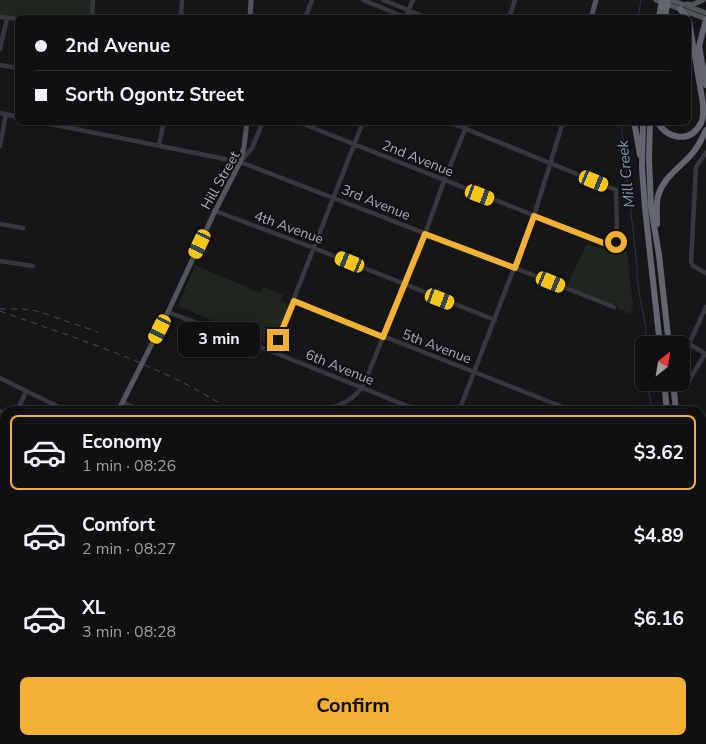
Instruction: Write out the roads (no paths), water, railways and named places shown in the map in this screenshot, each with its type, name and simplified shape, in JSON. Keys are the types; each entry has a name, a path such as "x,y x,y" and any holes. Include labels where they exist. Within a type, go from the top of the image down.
{"highway":[{"path":"659,15 662,0"},
{"path":"666,15 670,0"},
{"path":"680,6 685,15"},
{"path":"705,17 699,46 706,85"},
{"path":"659,125 664,131 678,138 691,134 701,123 704,113 703,104 691,34"},
{"path":"699,46 706,37"},
{"path":"634,125 643,178"},
{"path":"643,125 645,208 659,336"},
{"path":"650,125 651,207 659,255 668,336"},
{"path":"659,255 658,197 671,173 697,148 706,130"},
{"path":"665,391 667,406"},
{"path":"674,391 675,406"}],"main road":[{"path":"250,15 251,0"},
{"path":"592,15 596,0"},
{"path":"656,0 680,6 692,5 703,0"},
{"path":"670,0 705,17 706,5"},
{"path":"240,162 247,125"},
{"name":"Hill Street","path":"121,406 240,162"}],"street":[{"path":"92,15 93,0"},
{"path":"181,15 182,0"},
{"path":"306,15 312,0"},
{"path":"363,0 401,15"},
{"path":"383,0 421,15"},
{"path":"407,15 412,0"},
{"path":"509,15 515,0"},
{"path":"0,17 15,19"},
{"path":"0,49 6,18"},
{"path":"0,64 15,67"},
{"path":"0,146 3,114"},
{"name":"3rd Avenue","path":"54,125 240,162 614,307"},
{"path":"71,129 72,125"},
{"path":"159,145 163,125"},
{"name":"Hill Street","path":"240,162 252,148 261,125"},
{"name":"2nd Avenue","path":"305,125 614,247 616,242 616,190 550,163"},
{"path":"273,352 362,125"},
{"path":"456,125 550,163"},
{"path":"337,406 350,400 362,388 467,125"},
{"path":"461,406 534,216 562,125"},
{"path":"706,153 696,167 692,254 693,266 706,273"},
{"name":"4th Avenue","path":"215,211 495,320"},
{"path":"0,224 23,228"},
{"path":"0,261 33,266"},
{"name":"5th Avenue","path":"294,301 560,406"},
{"path":"690,379 706,354 689,344 706,307"},
{"name":"6th Avenue","path":"168,312 407,406"},
{"path":"0,378 58,406"},
{"path":"19,406 26,391"},
{"path":"123,402 131,406"}],"waterway":[{"name":"Mill Creek","path":"638,15 641,0"},
{"name":"Mill Creek","path":"621,125 637,276 646,328 646,336"},
{"name":"Mill Creek","path":"649,391 651,406"}],"railway":[{"path":"0,309 37,311 98,332"},
{"path":"0,311 148,366 205,394 224,406"}]}
